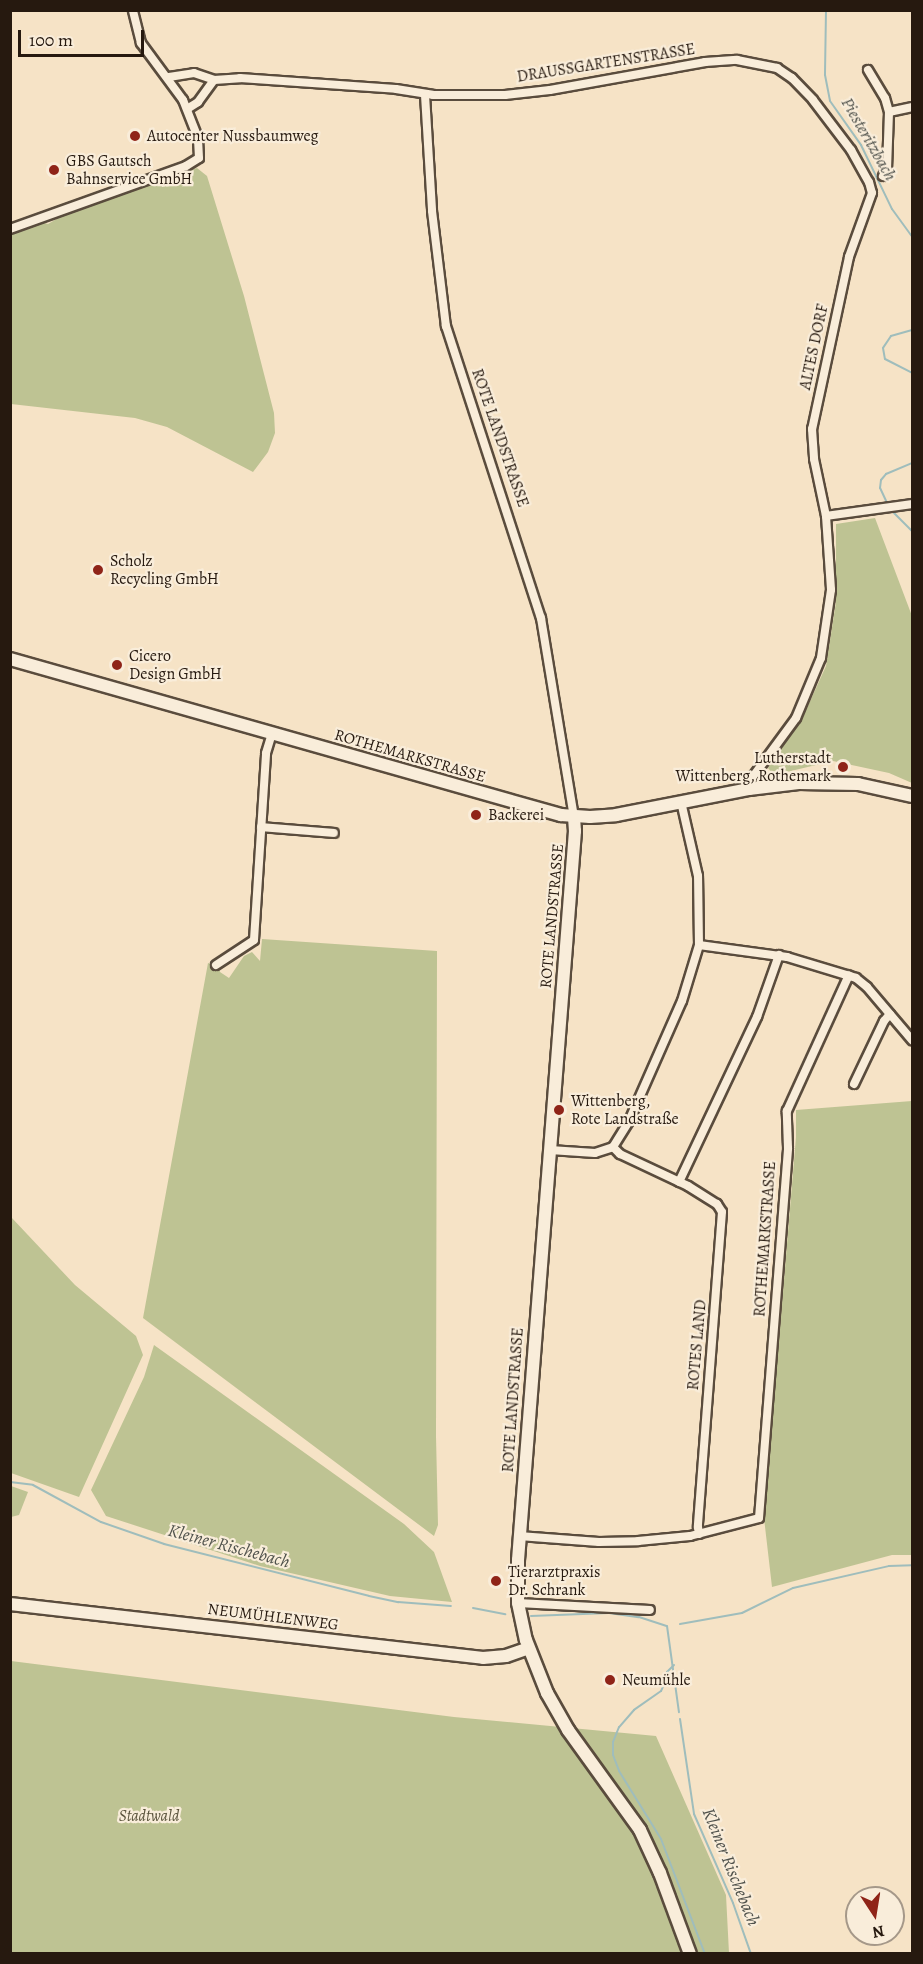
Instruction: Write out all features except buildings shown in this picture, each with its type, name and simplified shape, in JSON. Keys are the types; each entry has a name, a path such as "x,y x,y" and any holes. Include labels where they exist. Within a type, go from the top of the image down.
{"street":[{"path":"10,229 186,166 199,158 200,147 187,109 169,77 141,43 133,10"},
{"name":"DRAUSSGARTENSTRASSE","path":"169,77 194,73 214,80 240,78 396,89 425,94 527,93 705,62 737,60 759,63 784,72 805,91 851,150 872,188"},
{"path":"868,70 885,98 889,112 887,168 883,176"},
{"path":"187,109 198,102 214,80"},
{"name":"ROTE LANDSTRASSE","path":"425,94 432,211 446,326 541,618 575,831 519,1536 518,1603 529,1648 547,1694 562,1722 649,1846 690,1953"},
{"path":"889,112 912,107"},
{"name":"ALTES DORF","path":"826,516 814,459 812,429 849,257 872,198 872,188"},
{"path":"752,778 796,718 821,658 831,590 826,516 912,504"},
{"name":"ROTHEMARKSTRASSE","path":"10,659 526,807 574,817 616,815 767,786 805,782 858,784 912,796"},
{"path":"216,965 254,940 267,747 272,733"},
{"path":"550,1150 596,1153 613,1147 629,1121 682,1001 699,945 696,865 681,802"},
{"path":"261,827 334,833"},
{"path":"699,945 779,955 849,975 867,987 912,1040"},
{"path":"679,1182 757,1017 779,955"},
{"name":"ROTHEMARKSTRASSE","path":"699,1534 759,1518 788,1148 787,1111 849,975"},
{"path":"854,1084 884,1021 890,1014"},
{"name":"ROTES LAND","path":"613,1147 620,1154 679,1182 717,1204 723,1216 699,1534"},
{"path":"519,1536 599,1542 649,1540 699,1534"},
{"path":"518,1603 650,1610"},
{"name":"NEUMÜHLENWEG","path":"10,1604 486,1659 506,1656 529,1648"}],"green space":[{"path":"197,168 207,176 244,296 274,413 275,433 268,452 253,472 167,427 135,418 11,404 11,233 41,222 48,224 65,214"},
{"path":"875,518 912,616 912,783 889,773 833,761 774,775 768,768 807,708 826,666 836,602 836,524"},
{"path":"262,939 437,951 436,1436 438,1525 434,1536 143,1318 208,963 219,966 220,972 229,978 244,956 252,952 260,961"},
{"path":"912,1101 912,1555 892,1555 772,1587 764,1518 796,1137 796,1110"},
{"path":"11,1217 75,1285 136,1336 143,1355 79,1497 11,1473"},
{"path":"154,1345 404,1524 434,1552 452,1602 390,1596 260,1566 106,1516 91,1490 144,1377"},
{"path":"11,1486 28,1492 19,1515 11,1517"},
{"name":"Stadtwald","path":"11,1661 454,1717 656,1736 726,1895 729,1953 11,1954"}],"waterway":[{"name":"Piesteritzbach","path":"826,10 825,75 830,101 861,145 892,209 912,237"},
{"name":"Piesteritzbach","path":"912,330 891,336 883,348 885,359 912,373"},
{"name":"Piesteritzbach","path":"888,505 880,488 881,480 886,474 912,463"},
{"name":"Piesteritzbach","path":"891,510 912,531"},
{"name":"Kleiner Rischebach","path":"10,1482 33,1485 101,1522 164,1544 369,1596 398,1602 451,1606"},
{"path":"680,1624 742,1613 793,1588 889,1566 912,1565"},
{"name":"Kleiner Rischebach","path":"473,1608 505,1614"},
{"name":"Kleiner Rischebach","path":"531,1616 609,1613 639,1617 667,1626"},
{"name":"Kleiner Rischebach","path":"667,1626 679,1712"},
{"path":"674,1665 667,1672 661,1691 634,1710 619,1727 613,1742 613,1755 619,1771 661,1839 705,1954"},
{"name":"Kleiner Rischebach","path":"680,1719 694,1814 733,1903 751,1954"}],"place":[{"name":"Autocenter Nussbaumweg","path":"135,136"},
{"name":"GBS Gautsch Bahnservice GmbH","path":"54,170"},
{"name":"Scholz Recycling GmbH","path":"98,570"},
{"name":"Cicero Design GmbH","path":"117,665"},
{"name":"Lutherstadt Wittenberg, Rothemark","path":"843,767"},
{"name":"Backerei","path":"476,815"},
{"name":"Wittenberg, Rote Landstraße","path":"559,1110"},
{"name":"Tierarztpraxis Dr. Schrank","path":"496,1581"},
{"name":"Neumühle","path":"610,1680"}]}
